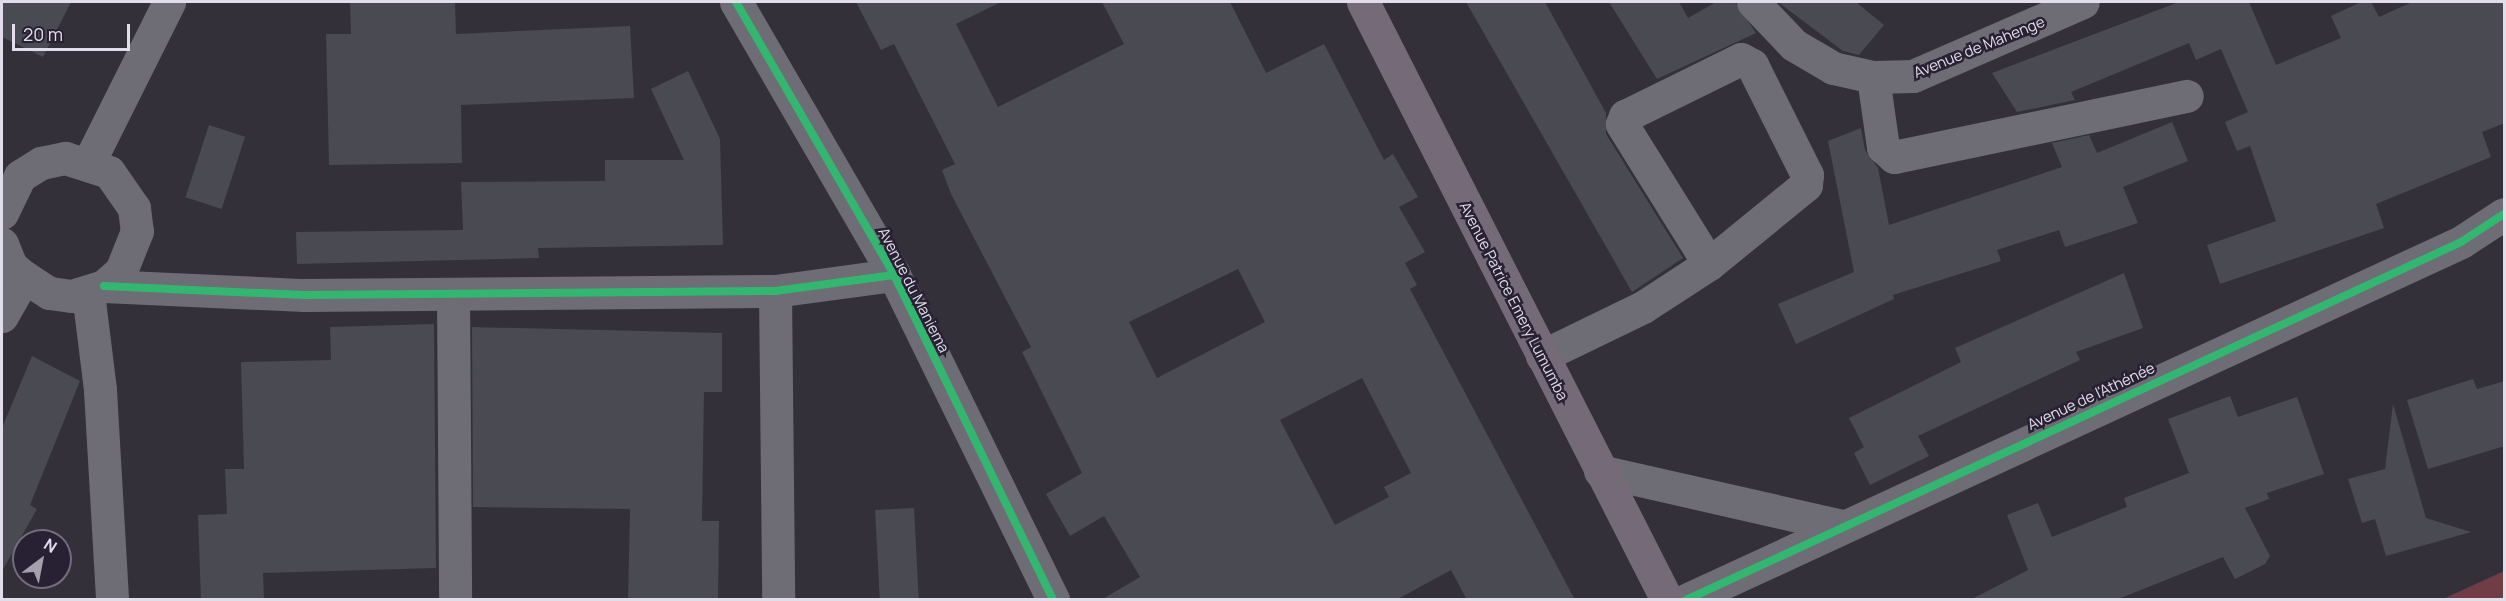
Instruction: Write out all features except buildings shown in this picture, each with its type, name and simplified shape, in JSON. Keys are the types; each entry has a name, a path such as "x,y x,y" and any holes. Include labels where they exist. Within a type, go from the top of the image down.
{"main road":[{"name":"Avenue Patrice Emery Lumumba","path":"1363,2 1667,600"}],"street":[{"path":"89,162 169,2"},
{"name":"Avenue du Maniema","path":"736,2 894,275 1053,600"},
{"name":"Avenue de Mahenge","path":"1753,2 1794,45 1833,68 1873,77 1913,75 2083,2"},
{"path":"1542,356 1643,307 1708,264 1806,185 1807,175 1752,65 1741,59 1625,116 1622,124 1708,264"},
{"path":"1873,77 1884,147 1894,157 2187,96"},
{"path":"2,213 20,176 41,163 65,158 89,162 109,172 135,208 132,253 96,290 112,600"},
{"name":"Avenue de l'Athénée","path":"1686,600 2461,242 2505,214"},
{"path":"2461,242 2505,236"},
{"path":"2,244 12,266 24,277 49,293 96,290 453,294 775,291 894,275"},
{"path":"2,316 24,277"},
{"path":"775,291 778,600"},
{"path":"453,294 455,600"},
{"path":"1600,471 1843,526"}],"shaded area":[{"path":"2504,571 2504,599 2443,599"}],"cycle path":[{"path":"736,2 894,275 1053,600"},
{"path":"1686,600 2461,242 2504,214"},
{"path":"104,286 305,295 775,291 894,275"}]}
